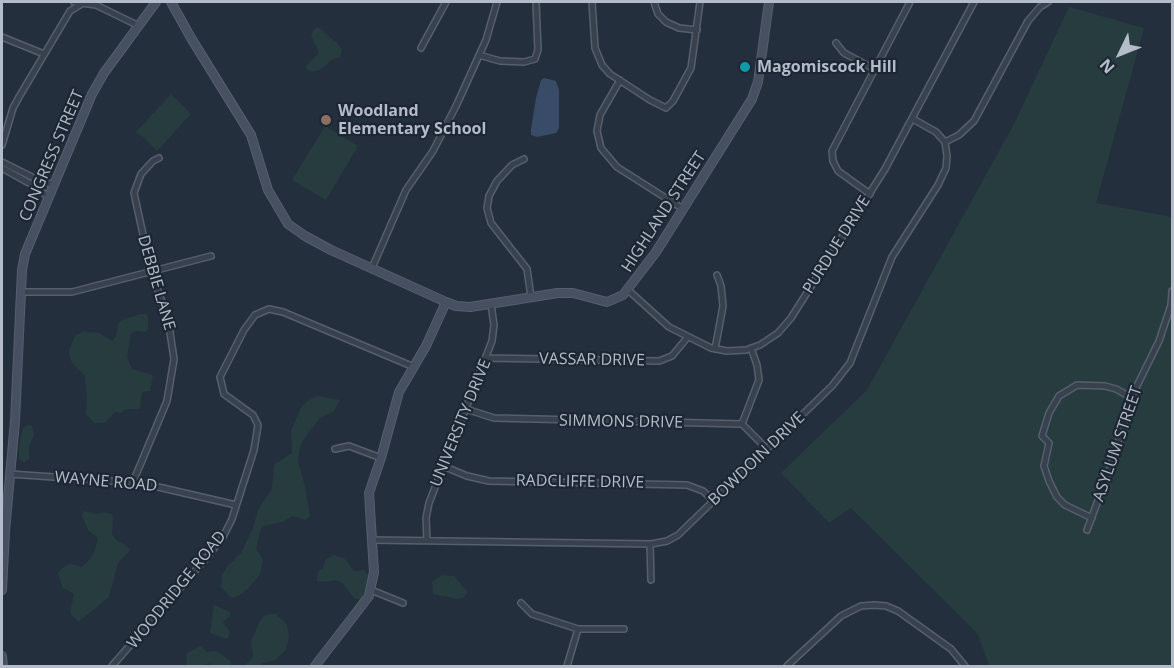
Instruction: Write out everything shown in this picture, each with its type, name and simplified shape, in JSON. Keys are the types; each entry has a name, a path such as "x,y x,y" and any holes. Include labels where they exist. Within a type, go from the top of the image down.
{"street":[{"path":"74,2 96,5 139,26"},
{"name":"CONGRESS STREET","path":"2,590 25,255 92,94 104,73 156,2"},
{"name":"HIGHLAND STREET","path":"171,2 251,135 268,190 284,219 304,236 446,302 465,307 571,293 607,302 619,298 628,290 683,209 753,97 758,82 769,2"},
{"path":"421,48 446,2"},
{"path":"372,268 406,190 436,145 479,55 497,2"},
{"path":"479,55 493,61 524,62 535,59 538,50 536,2"},
{"path":"592,2 596,55 605,69 658,106 668,107 689,73 693,59 700,2"},
{"path":"654,2 658,14 666,22 679,28 697,30"},
{"path":"870,194 840,173 832,161 832,154 835,144 910,2"},
{"name":"PURDUE DRIVE","path":"628,290 662,322 687,338 715,349 732,351 751,348 773,336 788,321 870,194 913,119 974,2"},
{"path":"913,119 936,132 945,142 959,135 972,123 1028,21 1048,2"},
{"path":"2,145 13,108 70,11 83,3"},
{"path":"2,37 44,54"},
{"path":"836,43 844,53 874,69"},
{"path":"620,80 597,122 597,135 601,148 617,167 683,209"},
{"name":"BOWDOIN DRIVE","path":"372,540 650,544 664,542 675,537 849,367 894,254 944,172 947,159 945,142"},
{"name":"DEBBIE LANE","path":"133,482 167,401 174,359 168,319 151,271 134,192 141,174 159,158"},
{"path":"524,159 512,165 497,182 489,196 487,208 491,224 527,269 531,297"},
{"path":"2,162 44,183 55,184"},
{"path":"2,168 38,188 49,198"},
{"path":"21,292 72,292 212,256"},
{"path":"715,349 723,306 721,286 717,275"},
{"name":"ASYLUM STREET","path":"1087,530 1132,398 1167,320 1172,306 1173,291"},
{"path":"315,666 366,603 371,590 374,572 368,498 399,392 426,346 446,302"},
{"name":"UNIVERSITY DRIVE","path":"427,541 428,507 493,338 491,304"},
{"name":"WOODRIDGE ROAD","path":"112,666 219,542 232,519 254,450 258,425 253,415 226,396 220,385 220,377 244,330 255,315 269,309 283,312 414,367"},
{"path":"1167,320 1173,314"},
{"name":"VASSAR DRIVE","path":"486,358 659,361 675,353 687,338"},
{"path":"751,348 758,367 758,383 742,424 767,449"},
{"path":"1092,518 1065,506 1057,497 1049,481 1044,466 1049,443 1042,436 1049,413 1059,396 1077,385 1105,386 1132,398"},
{"name":"SIMMONS DRIVE","path":"466,409 494,418 742,424"},
{"path":"335,448 349,446 381,458"},
{"name":"RADCLIFFE DRIVE","path":"443,466 489,481 687,484 703,491 714,501"},
{"name":"WAYNE ROAD","path":"10,474 155,485 236,505"},
{"path":"650,544 651,580"},
{"path":"371,590 403,603"},
{"path":"521,603 532,614 578,629 624,629"},
{"path":"787,666 841,616 861,606 874,605 886,606 901,613 951,649 965,666"},
{"path":"567,666 578,629"},
{"path":"2,656 3,666"}],"green space":[{"path":"1069,7 1144,28 1096,203 1172,217 1172,666 989,666 978,634 851,508 829,523 781,473 867,390 1014,124"},
{"path":"318,27 342,50 340,57 312,72 306,66 319,53 311,35"},
{"path":"171,94 191,114 157,151 142,136 135,133"},
{"path":"325,126 358,146 326,200 292,180"},
{"path":"146,314 148,317 148,329 146,332 131,333 127,358 132,369 153,375 150,391 142,392 138,409 115,412 105,423 94,423 86,414 85,376 72,363 69,354 75,336 83,332 99,333 112,341 116,337 118,324 122,320"},
{"path":"318,396 340,400 334,411 320,418 300,446 298,461 310,516 305,520 293,516 282,522 264,526 260,531 256,549 263,559 260,574 248,589 232,598 221,587 222,575 241,553 253,528 258,510 272,490 274,465 292,453 291,431 301,408 307,401"},
{"path":"28,425 32,426 34,435 29,446 29,459 24,462 19,459 19,446 23,428"},
{"path":"83,511 96,514 105,512 113,515 112,534 117,541 126,545 130,550 118,563 109,597 78,622 70,613 74,594 63,588 58,573 70,564 82,567 95,550 98,538 88,530 82,516"},
{"path":"334,555 345,559 354,571 364,570 370,578 361,600 355,599 341,582 317,581 318,572 323,568 326,559"},
{"path":"442,575 454,576 468,592 464,597 458,599 433,594 432,582"},
{"path":"214,605 230,612 230,616 223,622 230,632 228,638 210,633"},
{"path":"276,614 287,625 289,637 286,650 275,660 260,666 244,666 253,657 251,641 260,621 264,616"},
{"path":"201,646 207,652 216,651 224,656 231,662 231,666 212,666 209,663 201,666 186,666 187,653"}],"water":[{"path":"544,78 556,81 559,90 559,128 556,133 537,137 531,135 531,129 536,98 541,80"}],"place":[{"name":"Magomiscock Hill","path":"745,67"},
{"name":"Woodland Elementary School","path":"326,120"}]}
